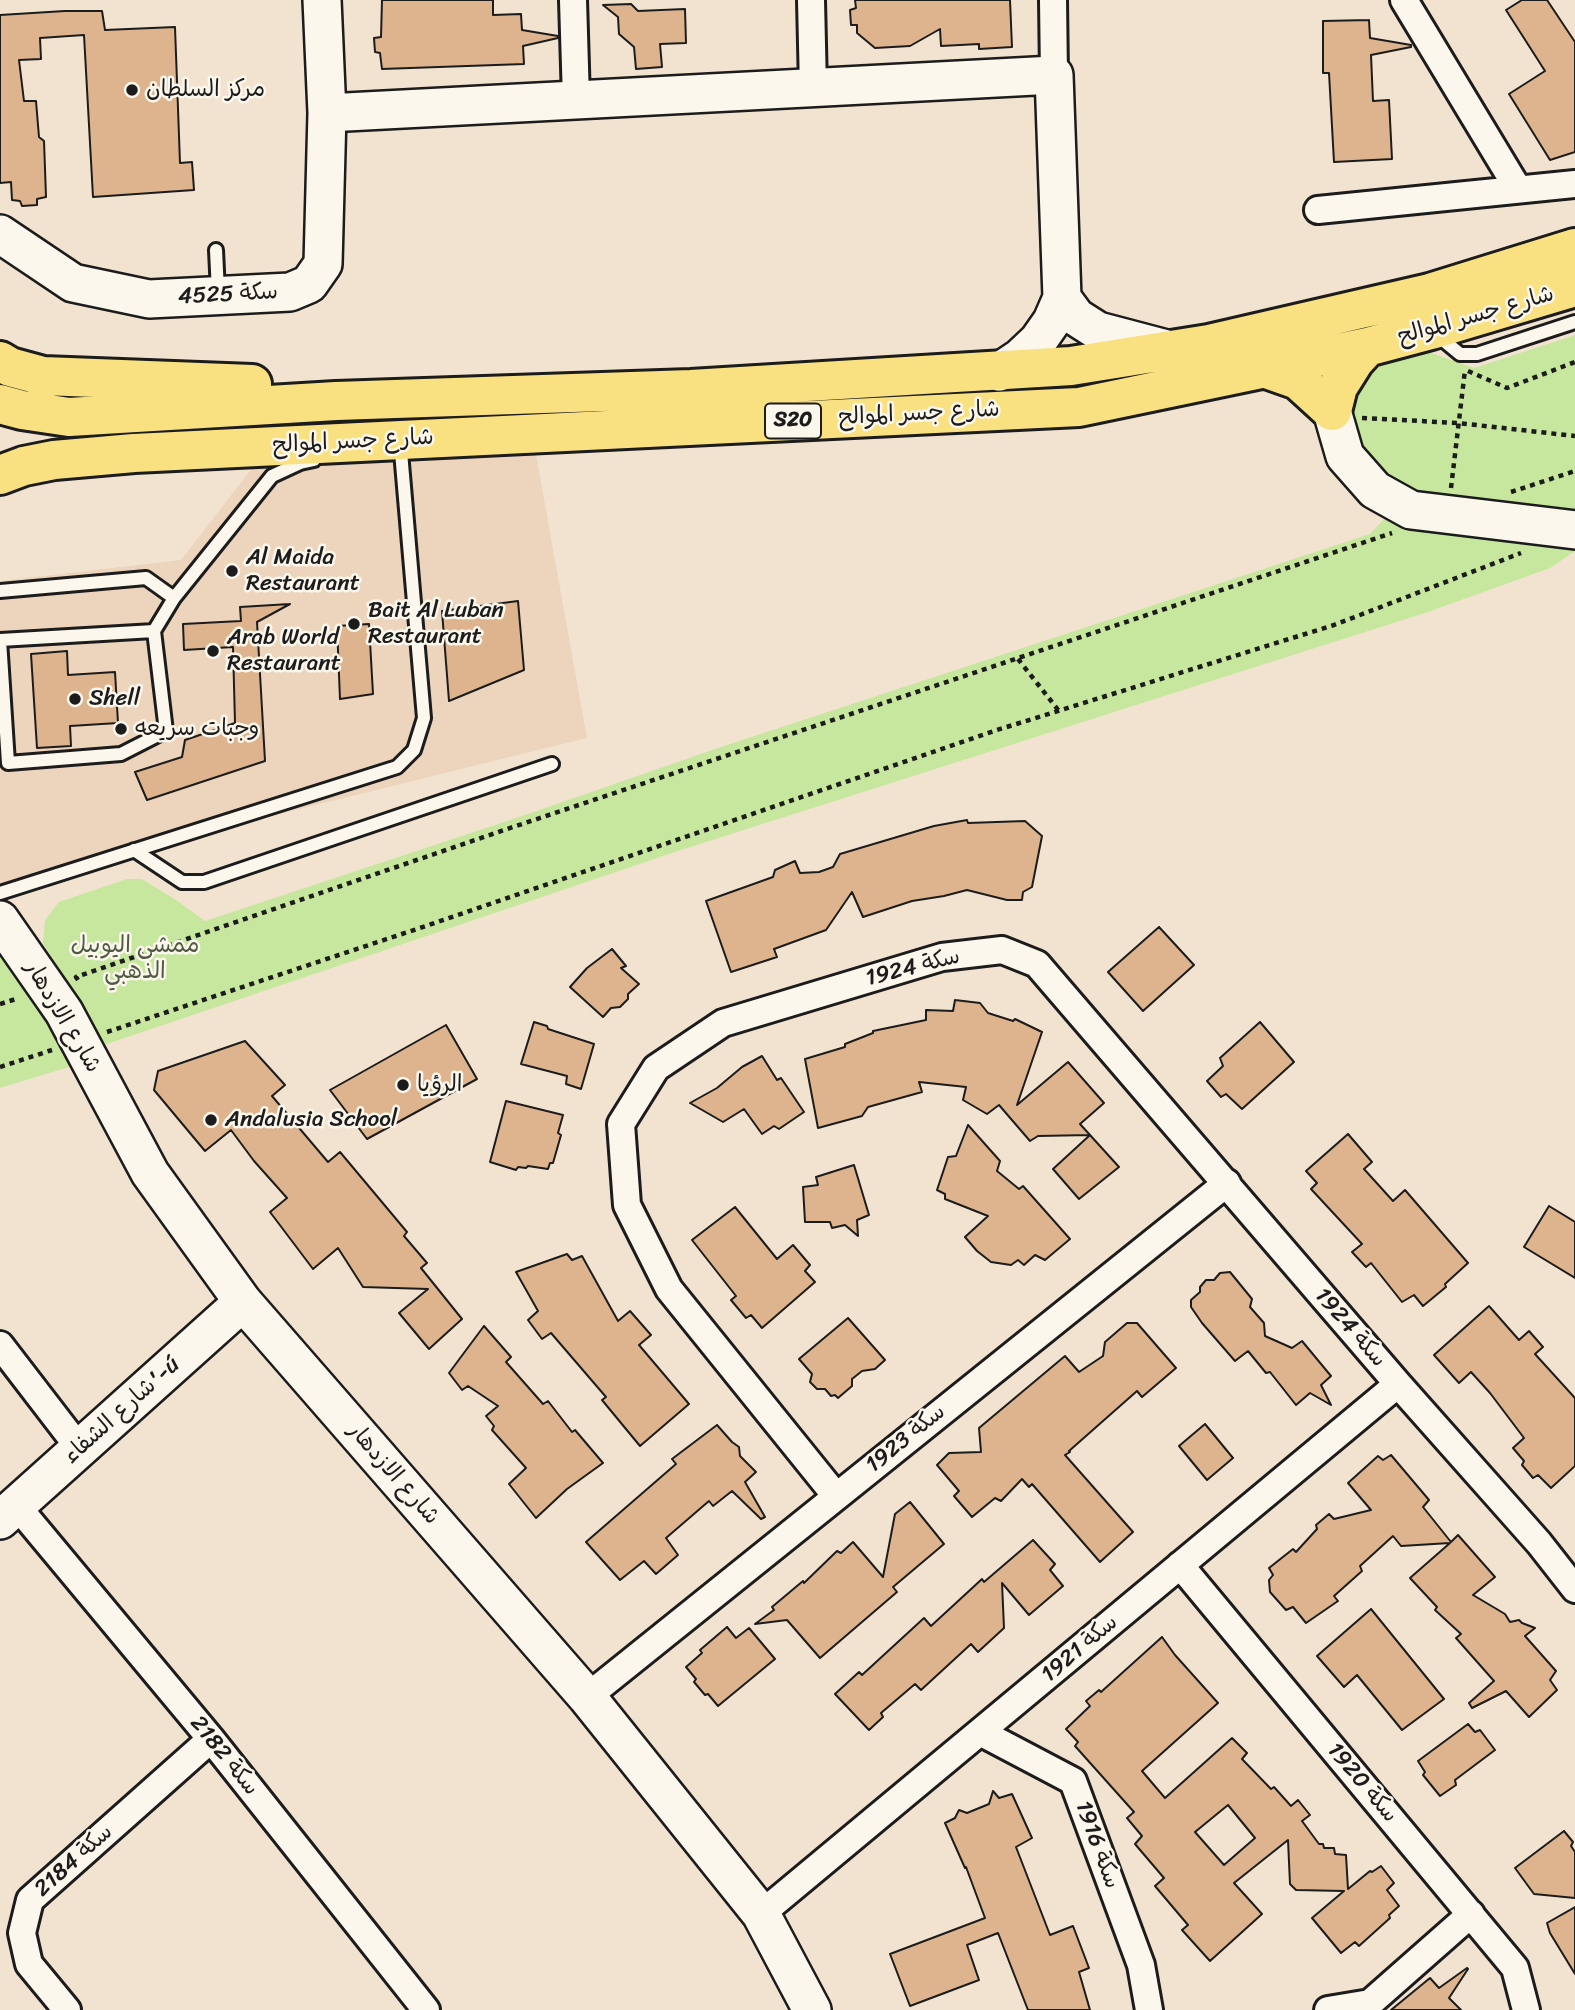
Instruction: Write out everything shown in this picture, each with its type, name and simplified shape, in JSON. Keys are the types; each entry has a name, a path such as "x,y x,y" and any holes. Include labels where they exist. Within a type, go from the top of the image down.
{"main road":[{"name":"شارع جسر الموالح","path":"0,404 69,417 336,401 691,389 1071,366 1209,344 1430,293 1575,248"},
{"name":"شارع جسر الموالح","path":"0,475 24,466 54,460 134,453 1079,407 1367,347 1575,287"},
{"path":"1333,413 1338,387 1367,347"},
{"path":"0,361 10,367 43,376 242,383 290,389 336,401"},
{"path":"1264,368 1298,380 1333,413"}],"street":[{"name":"سكة 4525","path":"0,234 73,283 149,299 290,292 309,284 323,264 327,113 321,0"},
{"path":"573,0 576,100"},
{"path":"811,0 813,88"},
{"path":"999,372 1020,358 1038,341 1052,321 1062,298 1053,0"},
{"path":"1404,0 1518,189"},
{"path":"327,113 1054,75"},
{"path":"1318,210 1575,184"},
{"path":"1062,298 1076,317 1098,331 1170,350"},
{"path":"1333,413 1345,456 1375,490 1411,510 1575,530"},
{"name":"شارع الازدهار","path":"0,920 64,1012 96,1031 150,1173 243,1303 587,1698 761,1914 812,2010"},
{"name":"سكة 1924","path":"836,1496 669,1289 627,1205 621,1124 656,1068 723,1024 942,957 1002,950 1037,964 1398,1384 1539,1543 1575,1589"},
{"name":"سكة 1923","path":"587,1698 1227,1183"},
{"name":"شارع الشفاء'-ú","path":"8,1513 243,1303"},
{"path":"0,1345 80,1449"},
{"name":"سكة 1921","path":"761,1914 1398,1384"},
{"name":"سكة 2182","path":"8,1513 211,1739 426,2010"},
{"name":"سكة 1920","path":"1180,1565 1515,1968 1526,2010"},
{"name":"سكة 1916","path":"980,1732 1073,1781 1141,1965 1149,2010"},
{"name":"سكة 2184","path":"67,2010 29,1964 22,1933 30,1900 211,1739"},
{"path":"1328,2010 1370,2003 1471,1914"}],"lane":[{"path":"216,250 218,296"},
{"path":"1431,330 1460,354 1477,354 1575,322"},
{"path":"154,631 0,640 8,763 121,754 166,731 154,631 174,598 272,476 300,463 332,457 458,447 494,435"},
{"path":"0,893 397,767 414,750 424,718 401,453"},
{"path":"0,592 146,578 174,598"},
{"path":"134,850 182,881 204,882 552,764"}],"path":[{"path":"1454,365 1507,388 1575,362"},
{"path":"1450,496 1465,370"},
{"path":"1333,413 1575,436"},
{"path":"1504,495 1575,471"},
{"path":"82,988 76,977 520,824 1392,533"},
{"path":"0,1067 96,1031 417,929 970,739 1334,625 1524,552"},
{"path":"1018,659 1059,710"},
{"path":"0,1004 19,998"}],"shaded area":[{"path":"535,449 587,738 0,883 0,581 181,560 256,463"}],"green space":[{"path":"1575,335 1575,516 1383,488 1346,439 1356,373 1426,351 1474,368"},
{"name":"ممشى اليوبيل الذهبي","path":"1384,519 1575,540 1575,551 1550,568 1428,612 681,850 104,1045 43,943 45,920 59,902 127,879 142,879 205,921 718,748 1370,534"},
{"name":"ممشى اليوبيل الذهبي","path":"0,941 82,1063 0,1088"}],"building":[{"path":"382,0 493,0 493,15 521,14 522,30 558,38 523,46 524,64 382,69 380,53 375,52 374,38 381,37"},
{"path":"855,0 1010,0 1012,47 979,49 979,44 941,46 940,29 910,46 875,48 857,33 857,25 851,25 850,10 856,8"},
{"path":"1522,0 1547,0 1575,42 1575,152 1550,160 1509,94 1545,71 1506,10"},
{"path":"631,4 638,11 685,9 686,43 660,44 662,67 636,69 634,47 619,34 618,17 603,5"},
{"name":"مركز السلطان","path":"102,11 105,30 175,27 180,163 192,162 194,190 93,197 84,35 40,38 41,59 19,60 24,101 36,101 39,137 44,141 46,197 37,199 37,205 22,206 20,201 12,200 11,182 0,183 0,15"},
{"path":"1369,20 1370,38 1411,45 1371,55 1373,101 1389,100 1392,159 1334,162 1329,73 1323,73 1323,21"},
{"path":"518,601 524,670 449,701 442,611"},
{"path":"290,604 257,622 265,761 147,800 135,772 182,757 185,740 235,723 233,647 184,650 183,624 241,621 240,607"},
{"path":"369,624 373,694 340,699 337,626"},
{"name":"Shell","path":"67,651 68,675 115,672 118,723 70,726 71,746 37,748 31,654"},
{"path":"967,820 968,823 1025,821 1042,836 1032,887 1023,892 1022,900 1007,900 967,890 912,901 863,917 852,892 826,930 774,949 777,957 731,972 706,901 773,877 775,870 795,861 800,873 819,872 833,867 840,854 934,826"},
{"path":"1159,927 1194,965 1143,1011 1108,972"},
{"path":"612,949 626,966 621,968 639,984 628,994 628,999 620,1007 611,1008 603,1017 570,987 587,968"},
{"path":"955,1000 980,1003 988,1013 1013,1021 1015,1019 1042,1032 1017,1105 1068,1062 1104,1103 1080,1124 1090,1135 1038,1136 1030,1141 999,1105 987,1114 963,1100 966,1087 919,1082 922,1092 868,1107 862,1116 818,1128 805,1059 845,1047 845,1044 873,1031 926,1020 926,1010 953,1011"},
{"path":"534,1022 594,1044 581,1089 566,1084 567,1076 521,1064"},
{"path":"1260,1022 1294,1062 1242,1109 1226,1094 1221,1097 1207,1081 1223,1066 1220,1058"},
{"name":"الرؤيا","path":"446,1025 477,1079 367,1139 330,1090"},
{"path":"245,1041 285,1085 272,1096 328,1162 340,1152 407,1232 404,1236 427,1263 421,1268 462,1319 429,1349 399,1313 428,1289 363,1287 338,1248 313,1269 270,1212 287,1198 231,1130 205,1151 154,1090 158,1071"},
{"path":"762,1056 777,1080 781,1078 804,1112 779,1129 774,1126 762,1134 744,1109 723,1122 690,1103 717,1088 742,1067"},
{"path":"506,1101 563,1115 558,1133 561,1135 553,1163 550,1163 548,1169 528,1166 518,1167 516,1170 490,1162"},
{"path":"968,1125 1000,1161 997,1171 1019,1189 1023,1186 1070,1239 1045,1260 1035,1255 1024,1265 1018,1260 1011,1265 991,1262 965,1237 988,1216 945,1199 945,1194 937,1190 948,1157 956,1156"},
{"path":"1348,1134 1372,1162 1364,1169 1393,1201 1405,1190 1468,1263 1445,1284 1446,1287 1423,1306 1414,1295 1402,1302 1371,1263 1366,1267 1352,1252 1362,1244 1311,1189 1317,1183 1306,1171"},
{"path":"1090,1135 1119,1167 1079,1199 1053,1169"},
{"path":"854,1165 869,1215 857,1220 858,1236 845,1225 832,1228 830,1222 805,1222 803,1187 818,1185 816,1177"},
{"path":"1549,1206 1575,1222 1575,1278 1524,1247"},
{"path":"735,1207 777,1259 793,1245 810,1265 805,1271 815,1282 762,1328 751,1315 746,1318 731,1300 736,1296 692,1240"},
{"path":"567,1254 572,1260 582,1256 618,1321 630,1311 651,1335 639,1345 689,1404 640,1446 602,1400 606,1397 551,1333 542,1339 528,1320 538,1311 516,1272"},
{"path":"1230,1272 1252,1299 1250,1307 1264,1323 1265,1336 1292,1348 1302,1341 1331,1376 1321,1385 1331,1405 1310,1393 1296,1405 1270,1372 1266,1373 1248,1351 1235,1361 1202,1323 1191,1307 1191,1300 1200,1292 1200,1287 1206,1280 1214,1280 1220,1273"},
{"path":"1489,1306 1519,1340 1529,1331 1543,1347 1535,1354 1575,1398 1575,1466 1551,1488 1538,1475 1533,1478 1522,1465 1524,1461 1513,1448 1524,1438 1490,1393 1471,1372 1459,1383 1434,1355"},
{"path":"848,1318 885,1360 875,1369 862,1371 852,1379 852,1386 838,1398 831,1396 825,1389 817,1389 810,1382 812,1374 799,1359"},
{"path":"1127,1323 1137,1323 1176,1368 1142,1397 1137,1391 1065,1455 1133,1532 1100,1562 1032,1484 1029,1487 1022,1479 1001,1501 995,1498 972,1517 954,1496 959,1491 937,1465 949,1453 981,1452 979,1428 1065,1356 1079,1372 1103,1356 1105,1342"},
{"path":"484,1326 511,1357 506,1362 543,1404 548,1401 572,1432 575,1430 603,1463 567,1489 536,1518 509,1484 526,1468 492,1430 494,1426 486,1416 498,1406 468,1386 462,1390 449,1373"},
{"path":"1205,1424 1233,1458 1207,1480 1179,1446"},
{"path":"717,1425 739,1447 740,1456 756,1472 745,1482 765,1517 761,1519 732,1491 713,1506 709,1501 666,1538 678,1555 656,1574 644,1561 620,1580 586,1542 676,1464 672,1459"},
{"path":"1391,1455 1429,1500 1423,1507 1451,1542 1458,1535 1495,1577 1473,1595 1505,1614 1510,1622 1519,1620 1535,1628 1525,1636 1556,1671 1550,1680 1557,1690 1529,1717 1506,1691 1472,1708 1469,1703 1494,1681 1456,1638 1461,1634 1435,1610 1437,1607 1410,1578 1450,1543 1401,1546 1393,1536 1360,1566 1362,1571 1334,1596 1338,1601 1306,1623 1293,1607 1286,1610 1270,1592 1269,1580 1273,1575 1269,1568 1293,1549 1296,1552 1317,1529 1316,1525 1329,1514 1334,1519 1371,1510 1348,1483 1378,1456 1383,1460"},
{"path":"910,1502 944,1544 893,1587 897,1592 820,1658 787,1620 755,1624 774,1610 772,1607 803,1581 804,1583 837,1551 841,1553 853,1542 883,1577 895,1514"},
{"path":"1033,1540 1055,1564 1050,1570 1063,1586 1029,1615 1002,1583 1004,1628 978,1652 971,1644 921,1690 915,1684 881,1713 883,1717 869,1730 835,1694 859,1672 862,1675 924,1618 931,1626 982,1579 984,1582"},
{"path":"1371,1609 1444,1699 1402,1730 1357,1675 1344,1687 1317,1656"},
{"path":"727,1627 736,1638 749,1628 775,1659 718,1706 694,1682 696,1679 686,1667 702,1653 700,1650"},
{"path":"1162,1637 1218,1703 1142,1771 1165,1798 1232,1738 1247,1753 1242,1759 1271,1789 1274,1787 1291,1806 1298,1800 1310,1815 1302,1821 1319,1844 1323,1844 1324,1848 1334,1848 1335,1854 1346,1855 1348,1889 1370,1871 1381,1866 1394,1883 1387,1890 1399,1906 1389,1915 1390,1918 1359,1946 1355,1942 1341,1953 1312,1918 1344,1891 1296,1890 1290,1884 1288,1840 1234,1883 1262,1914 1210,1961 1182,1930 1188,1925 1155,1886 1164,1878 1135,1844 1142,1836 1127,1818 1134,1812 1075,1746 1078,1742 1066,1729 1090,1706 1086,1701 1099,1690 1101,1692","holes":["1228,1805 1255,1838 1224,1865 1195,1832"]},
{"path":"1468,1724 1475,1732 1480,1730 1495,1750 1455,1780 1456,1785 1440,1796 1423,1775 1425,1772 1418,1761"},
{"path":"993,1791 999,1798 1012,1794 1032,1838 1016,1847 1050,1935 1073,1926 1089,1968 1079,1972 1090,2010 1028,2010 998,1933 967,1945 979,1980 910,2006 890,1954 985,1918 966,1867 945,1823 955,1818 959,1810 967,1813 989,1804"},
{"path":"1564,1831 1573,1842 1571,1846 1575,1852 1575,1898 1534,1894 1515,1868"},
{"path":"1575,1907 1575,1974 1550,1933 1547,1923"},
{"path":"1467,1968 1449,1998 1461,2010 1391,2010 1430,1978 1439,1988"}],"place":[{"name":"مركز السلطان","path":"132,90"},
{"name":"Al Maida Restaurant","path":"232,571"},
{"name":"Bait Al Luban Restaurant","path":"354,624"},
{"name":"Arab World Restaurant","path":"213,651"},
{"name":"Shell","path":"75,699"},
{"name":"وجبات سريعه","path":"121,729"},
{"name":"الرؤيا","path":"403,1085"},
{"name":"Andalusia School","path":"211,1120"}]}
